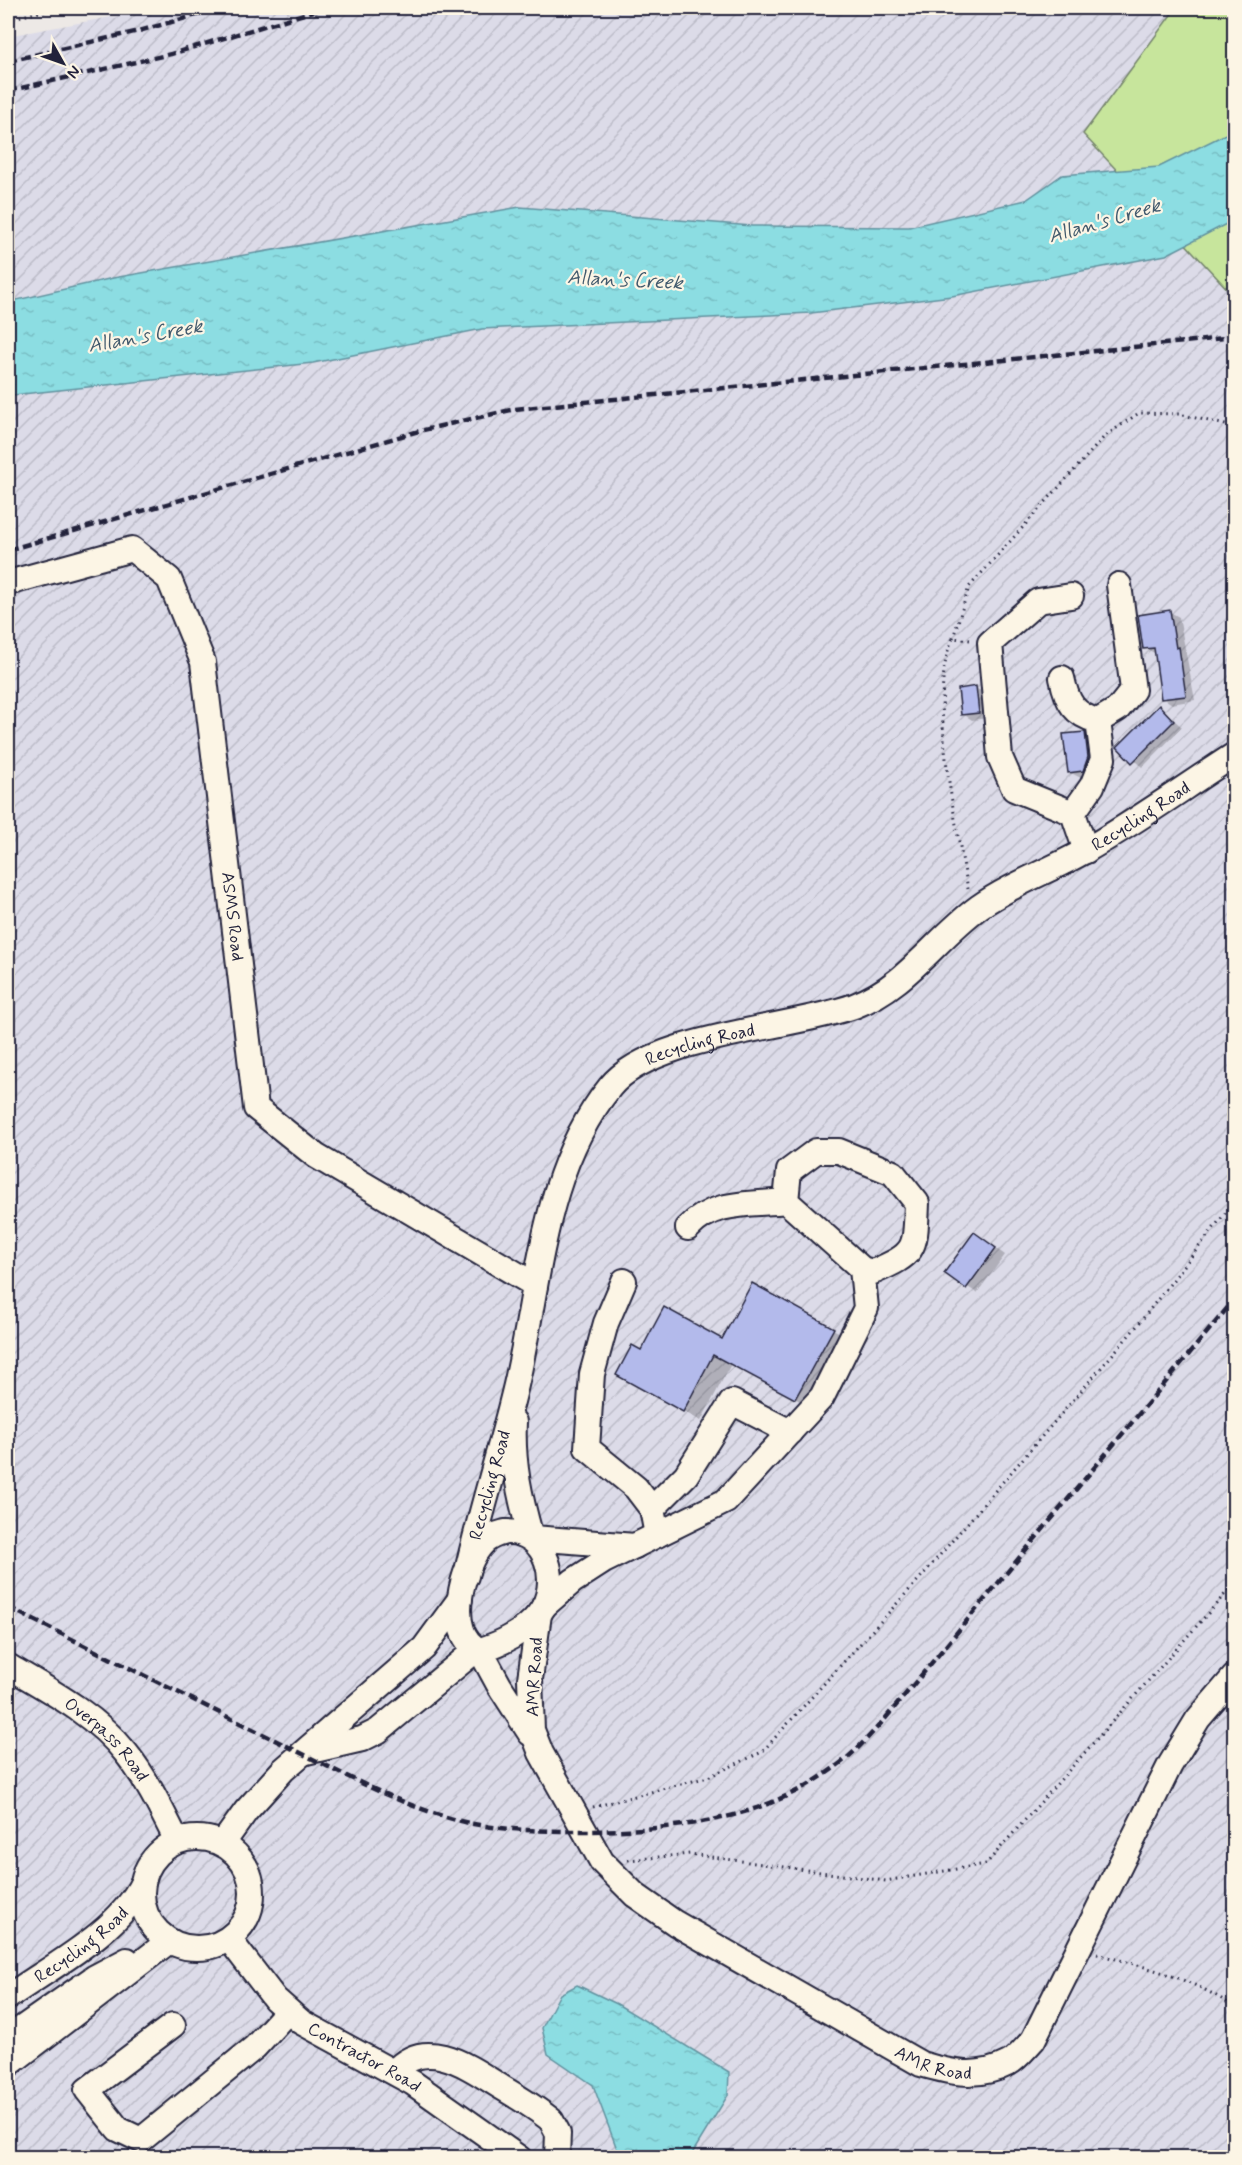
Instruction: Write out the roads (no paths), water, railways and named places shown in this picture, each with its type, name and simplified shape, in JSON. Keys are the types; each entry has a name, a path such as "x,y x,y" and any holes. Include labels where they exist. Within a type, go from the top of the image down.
{"street":[{"name":"ASMS Road","path":"8,583 132,549 169,579 203,662 256,1107 316,1156 535,1285"},
{"path":"1062,678 1066,697 1083,717 1098,721 1118,709 1133,690 1119,585"},
{"path":"1071,596 1038,602 990,643 1000,758 1014,789 1073,813 1086,851"},
{"path":"1073,813 1092,786 1103,759 1098,721"},
{"name":"Recycling Road","path":"223,1843 262,1792 301,1753 410,1663 435,1635 463,1588 480,1513 516,1384 543,1239 570,1155 596,1106 625,1071 666,1053 720,1037 854,1006 892,986 980,907 1086,851 1234,755"},
{"path":"688,1228 697,1218 716,1207 786,1201 862,1269 873,1272 904,1259 916,1239 917,1203 893,1173 839,1151 816,1150 789,1171 786,1201"},
{"path":"301,1753 362,1739 378,1731 479,1649 512,1636 590,1570 726,1501 822,1397 866,1308 862,1269"},
{"path":"624,1281 606,1323 592,1374 587,1448 636,1488 652,1509 657,1535"},
{"path":"516,1384 514,1463 519,1495 532,1538 545,1554 550,1575 541,1610"},
{"path":"652,1509 686,1475 732,1402 790,1432"},
{"path":"479,1649 463,1634 459,1616 463,1588 475,1554 490,1537 512,1532 532,1538 635,1546"},
{"name":"AMR Road","path":"535,1740 530,1704 532,1652 541,1610"},
{"name":"AMR Road","path":"479,1649 499,1685 535,1740 602,1862 635,1895 675,1923 921,2064 957,2074 984,2071 1010,2062 1033,2040 1050,2011 1078,1949 1170,1765 1198,1719 1234,1677"},
{"name":"Overpass Road","path":"8,1666 73,1707 111,1736 139,1771 177,1840"},
{"path":"8,2065 167,1943 198,1948 219,1944 229,1939 248,1915 252,1899 252,1882 237,1853 223,1843 200,1837 177,1840"},
{"name":"Recycling Road","path":"8,1997 112,1923 127,1908 154,1857 177,1840"},
{"name":"Recycling Road","path":"8,2038 107,1970 167,1943 144,1910 142,1883"},
{"path":"8,1977 104,1915 128,1898 142,1883"},
{"name":"Contractor Road","path":"229,1939 267,1990 288,2012 314,2030 394,2072 519,2157"},
{"path":"173,2025 87,2090 118,2129 141,2140 255,2047 288,2012"},
{"path":"394,2072 405,2061 416,2056 440,2055 455,2060 551,2120 558,2133 557,2157"}],"water":[{"name":"Allan's Creek","path":"1234,130 1234,220 1166,255 952,296 811,313 482,329 313,363 13,395 8,398 8,302 113,278 520,207 752,226 909,227 1026,200 1062,175 1159,167"},
{"path":"577,1985 617,2004 729,2072 728,2095 690,2157 620,2157 593,2085 548,2054 542,2028 560,1994"}],"railway":[{"path":"8,61 139,31 222,8"},
{"path":"8,91 171,54 324,8"},
{"path":"8,550 419,431 515,409 1234,337"},
{"path":"8,1607 363,1784 446,1817 497,1828 567,1831 655,1828 723,1818 755,1809 787,1796 817,1779 861,1745 1234,1300"}]}
